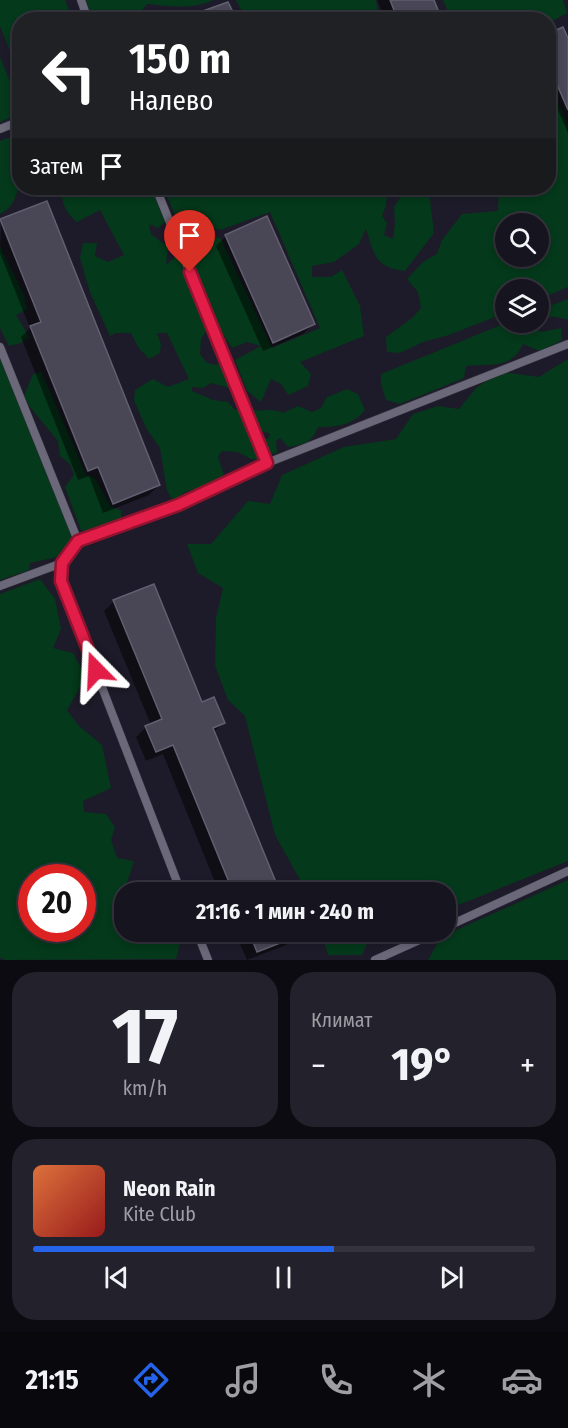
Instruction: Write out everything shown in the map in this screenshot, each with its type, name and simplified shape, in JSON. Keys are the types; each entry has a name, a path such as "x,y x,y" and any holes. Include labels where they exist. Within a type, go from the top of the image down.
{"lane":[{"path":"159,195 267,463"},
{"path":"178,882 61,581 62,563 78,541 178,505 267,463 568,344"},
{"path":"0,347 78,541"},
{"path":"0,586 62,563"},
{"path":"456,922 568,871"},
{"path":"200,942 207,960"},
{"path":"375,960 415,942"}],"green space":[{"path":"0,0 65,0 70,12 12,12 12,56 0,26"},
{"path":"86,0 213,0 189,6 147,4 141,12 90,12"},
{"path":"236,0 376,0 378,12 343,12 342,10 337,12 242,12"},
{"path":"443,0 563,0 567,13 556,19 556,12 448,12"},
{"path":"0,57 12,87 12,117 0,122"},
{"path":"556,99 568,126 568,287 549,295 549,279 495,279 495,317 449,335 423,342 400,353 387,352 386,337 412,318 421,308 418,292 407,279 424,261 437,254 442,240 462,214 498,211 499,195 556,195"},
{"path":"12,137 12,195 16,195 8,208 0,214 0,141"},
{"path":"62,195 82,195 83,198 88,195 154,195 165,222 158,228 149,224 151,234 168,247 166,265 178,254 208,328 201,339 200,354 207,363 216,365 222,361 233,389 211,383 203,388 192,387 192,391 213,400 228,402 234,409 242,411 262,459 251,459 238,452 222,451 218,457 224,475 205,486 185,492 173,501 167,490 160,448 146,428 134,400 135,390 153,379 168,387 189,379 167,333 157,333 161,344 160,353 149,359 138,347 131,333 116,333 110,336 90,292 80,258 83,243 97,243 95,256 108,262 124,255 100,210 77,222 65,207"},
{"path":"167,195 387,195 382,216 387,223 384,235 393,239 394,207 402,195 430,195 434,233 405,271 381,263 374,253 366,229 359,244 334,262 312,266 312,277 331,277 342,270 360,306 364,336 300,362 311,374 308,386 288,395 281,384 271,379 261,402 247,391 235,360 261,346 247,342 232,348 222,332 186,243 205,231 221,239 272,348 320,328 270,212 220,230 206,225 192,230 180,227"},
{"path":"0,246 24,295 27,309 16,315 29,337 21,343 9,346 0,328"},
{"path":"568,299 568,320 549,317 549,306"},
{"path":"495,327 495,333 549,333 549,330 561,328 562,340 540,351 523,344 513,358 506,362 466,366 464,378 400,404 386,400 381,384 381,374"},
{"path":"0,358 72,538 57,557 30,563 29,570 0,580"},
{"path":"568,359 568,861 456,906 456,882 301,882 275,835 245,716 228,700 215,665 216,618 223,588 198,573 187,544 211,544 248,501 270,504 282,475 344,447 396,439 413,414 438,406 459,409 477,387 502,372 539,377"},
{"path":"41,371 86,475 95,478 111,507 121,510 122,522 88,533 81,530 65,487 74,475 70,464 60,456 58,441 30,407 24,396 33,374"},
{"path":"347,389 358,394 365,410 360,415 344,424 318,427 310,440 299,445 288,447 280,438 276,441 277,453 268,454 262,437 268,439 270,434 258,429 251,410 274,410 283,413 298,406 312,412 321,408 327,397"},
{"path":"40,579 55,599 61,629 53,648 73,653 86,677 67,710 78,725 102,745 111,788 83,801 84,812 106,814 115,827 111,840 117,858 134,861 127,882 114,882 114,942 180,943 176,959 5,960 0,958 0,594"},
{"path":"568,880 568,960 428,960 438,942 456,942 456,930"},
{"path":"324,942 368,942 362,955 328,955"}],"building":[{"path":"390,0 434,0 439,12 395,12"},
{"path":"228,2 233,12 203,12"},
{"path":"563,27 568,38 568,110 556,82 556,30"},
{"path":"47,201 160,485 113,504 98,467 88,471 30,326 41,322 0,219"},
{"path":"267,216 315,324 273,343 225,235"},
{"path":"154,584 202,702 214,697 225,723 213,728 276,882 229,882 173,745 156,752 145,726 162,719 113,600"},
{"path":"253,942 283,942 257,952"}],"route":[{"path":"96,670 61,581 62,563 78,541 178,505 267,463 190,272"}]}
